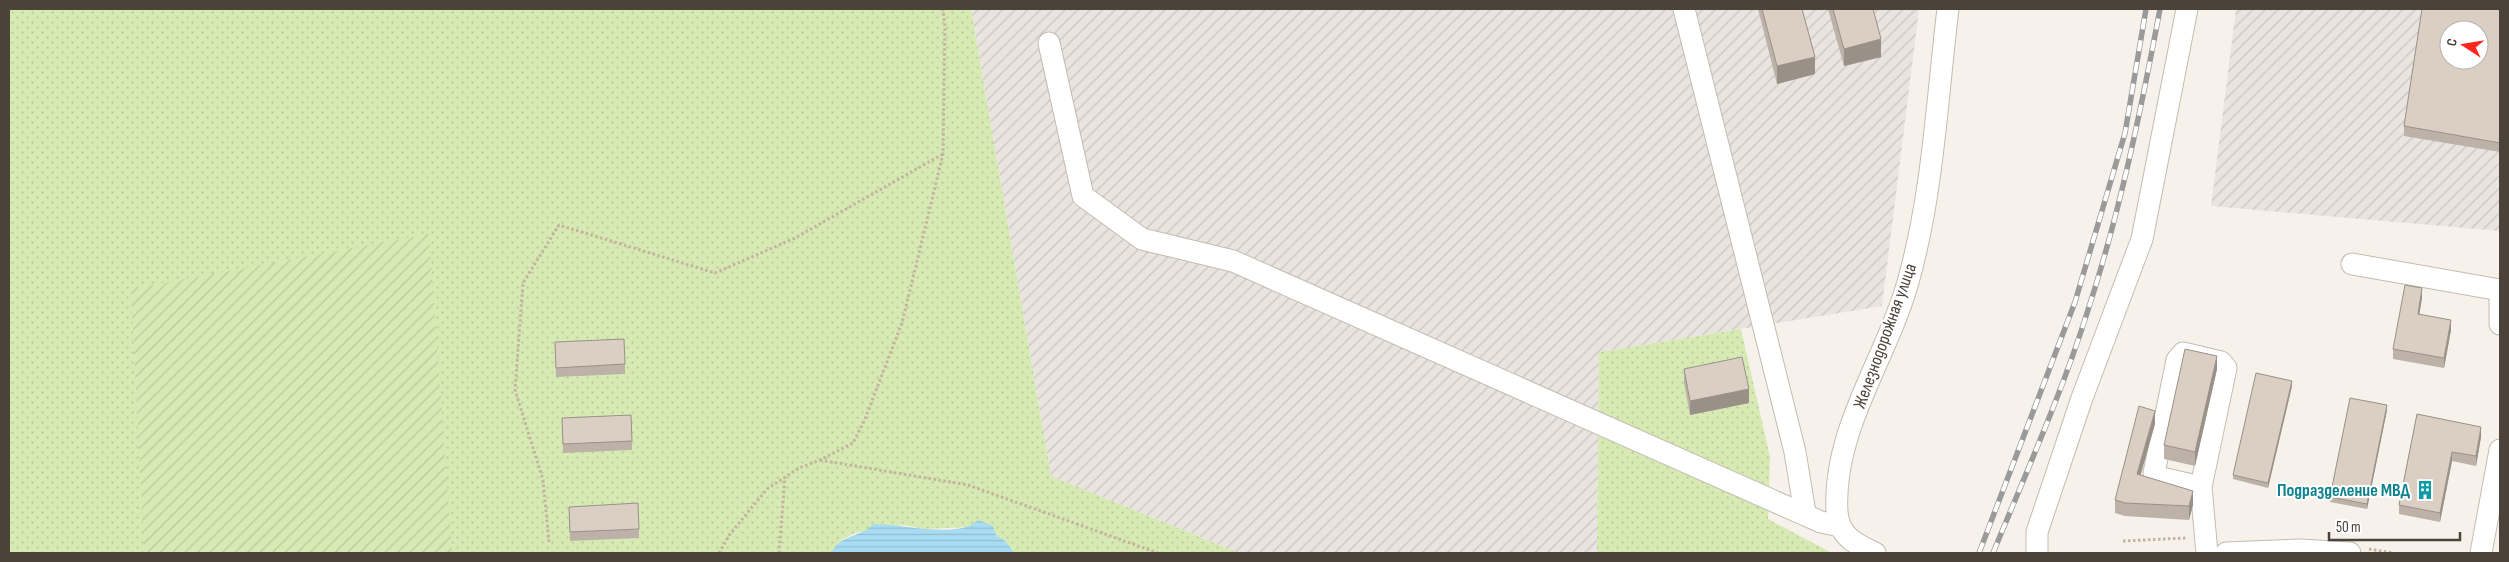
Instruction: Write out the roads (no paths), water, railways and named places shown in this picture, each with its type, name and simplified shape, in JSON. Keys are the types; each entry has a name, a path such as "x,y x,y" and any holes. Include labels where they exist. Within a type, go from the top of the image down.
{"street":[{"path":"1684,9 1795,452 1805,513"},
{"name":"Железнодорожная улица","path":"1840,526 1837,513 1837,484 1851,426 1907,284 1921,232 1948,9"},
{"path":"2037,553 2037,532 2082,398 2142,239 2187,9"},
{"path":"1049,43 1083,196 1142,239 1233,261 1805,513 1821,522 1840,526 1845,535 1854,544 1875,553"},
{"path":"2352,264 2500,290"},
{"path":"2500,301 2500,324"},
{"path":"2201,486 2157,477 2154,473 2178,360 2183,353 2221,362 2226,368 2201,486 2207,553"},
{"path":"2481,553 2500,450"},
{"path":"2226,553 2301,550 2350,553"}],"water":[{"path":"978,520 993,526 996,535 1005,541 1015,553 831,553 841,542 863,532 873,524 943,530 969,526"}],"railway":[{"path":"1979,553 2075,302 2125,133 2146,9"},
{"path":"1993,553 2055,402 2078,341 2100,273 2129,161 2160,9"}],"place":[{"name":"Подразделение МВД","path":"2425,490"}]}
